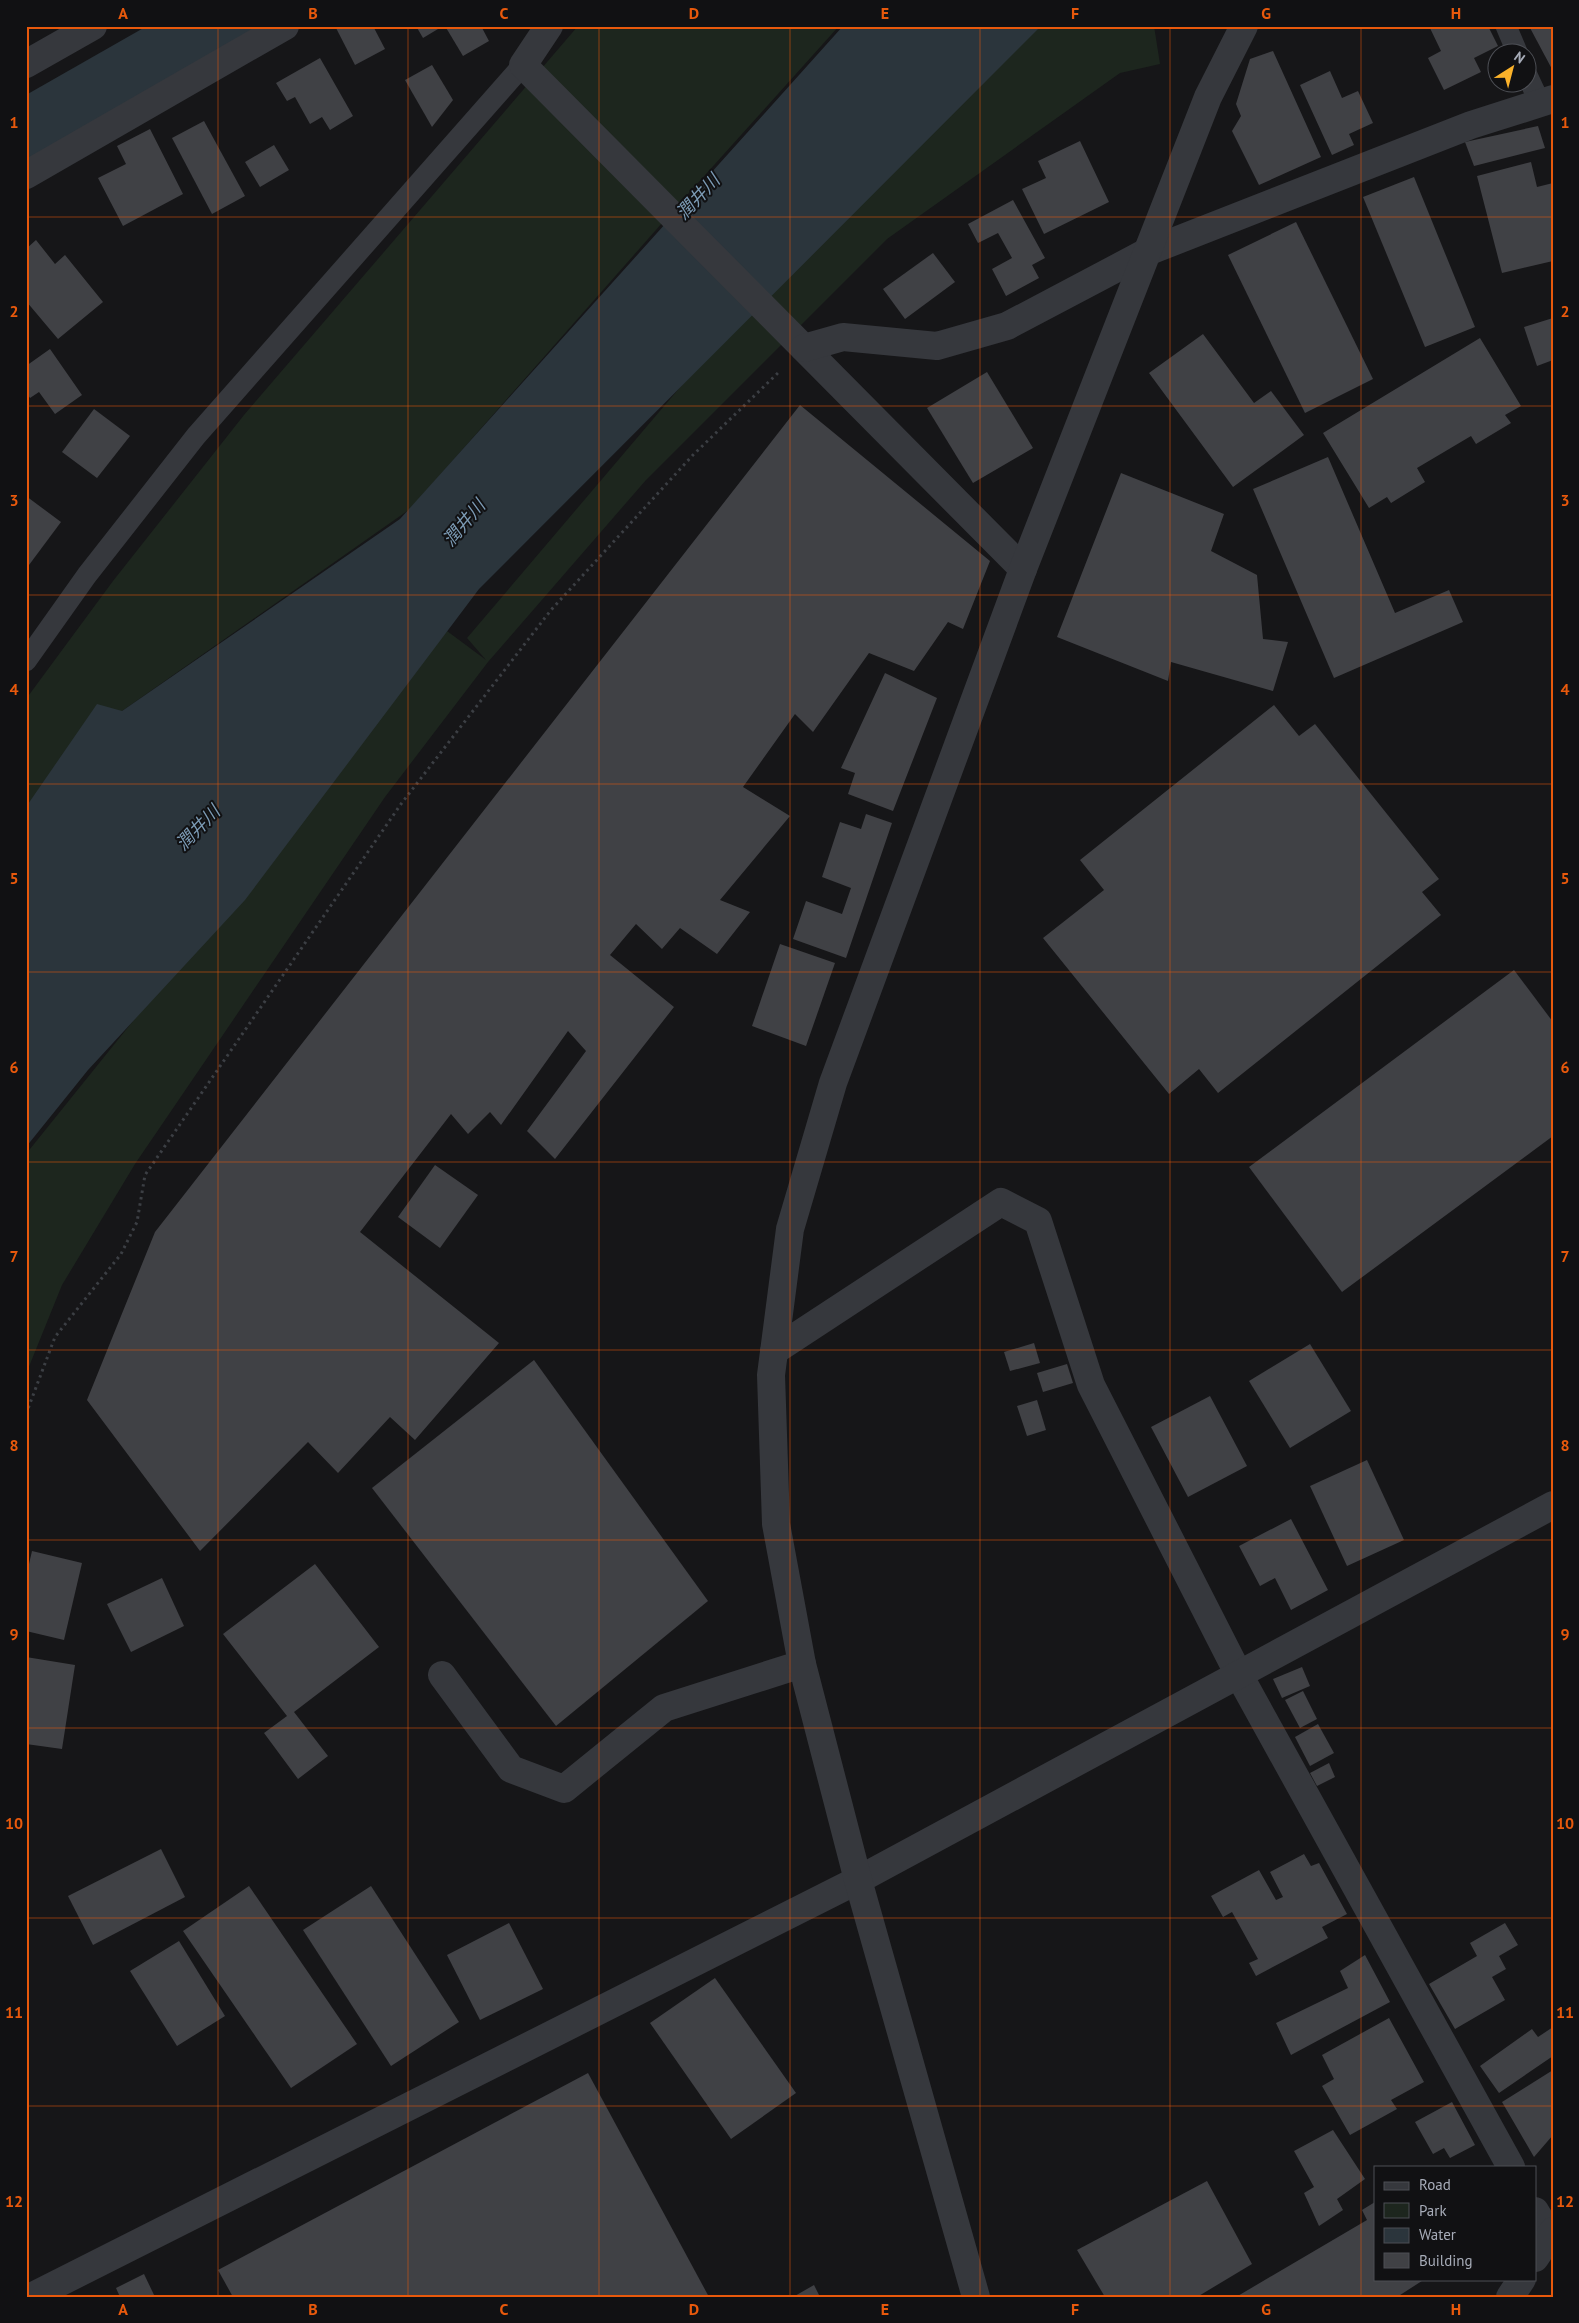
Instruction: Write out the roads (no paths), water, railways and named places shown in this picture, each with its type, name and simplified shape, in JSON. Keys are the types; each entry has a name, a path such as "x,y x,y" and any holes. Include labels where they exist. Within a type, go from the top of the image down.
{"street":[{"path":"26,64 93,26"},
{"path":"26,175 285,26"},
{"path":"550,26 523,65 1023,569"},
{"path":"976,2297 858,1880 802,1664 776,1524 771,1375 790,1229 834,1083 1023,569 1208,97 1244,26"},
{"path":"804,348 843,337 937,346 1007,326 1147,252 1471,125 1546,101"},
{"path":"774,1351 1001,1202 1038,1221 1091,1385 1239,1675 1510,2166"},
{"path":"31,2297 858,1880 1553,1505"},
{"path":"442,1675 511,1769 564,1789 664,1708 802,1664"},
{"path":"1536,2213 1548,2242"},
{"path":"1510,2297 1521,2280"}],"lane":[{"path":"1506,26 1513,42"},
{"path":"26,660 87,575 196,436 523,65"},
{"path":"1536,87 1546,101"}],"water":[{"path":"147,26 258,26 26,168 26,95"},
{"name":"潤井川","path":"843,26 1041,26 479,589 245,900 88,1070 26,1147 26,807 97,704 122,711 400,519"}]}
